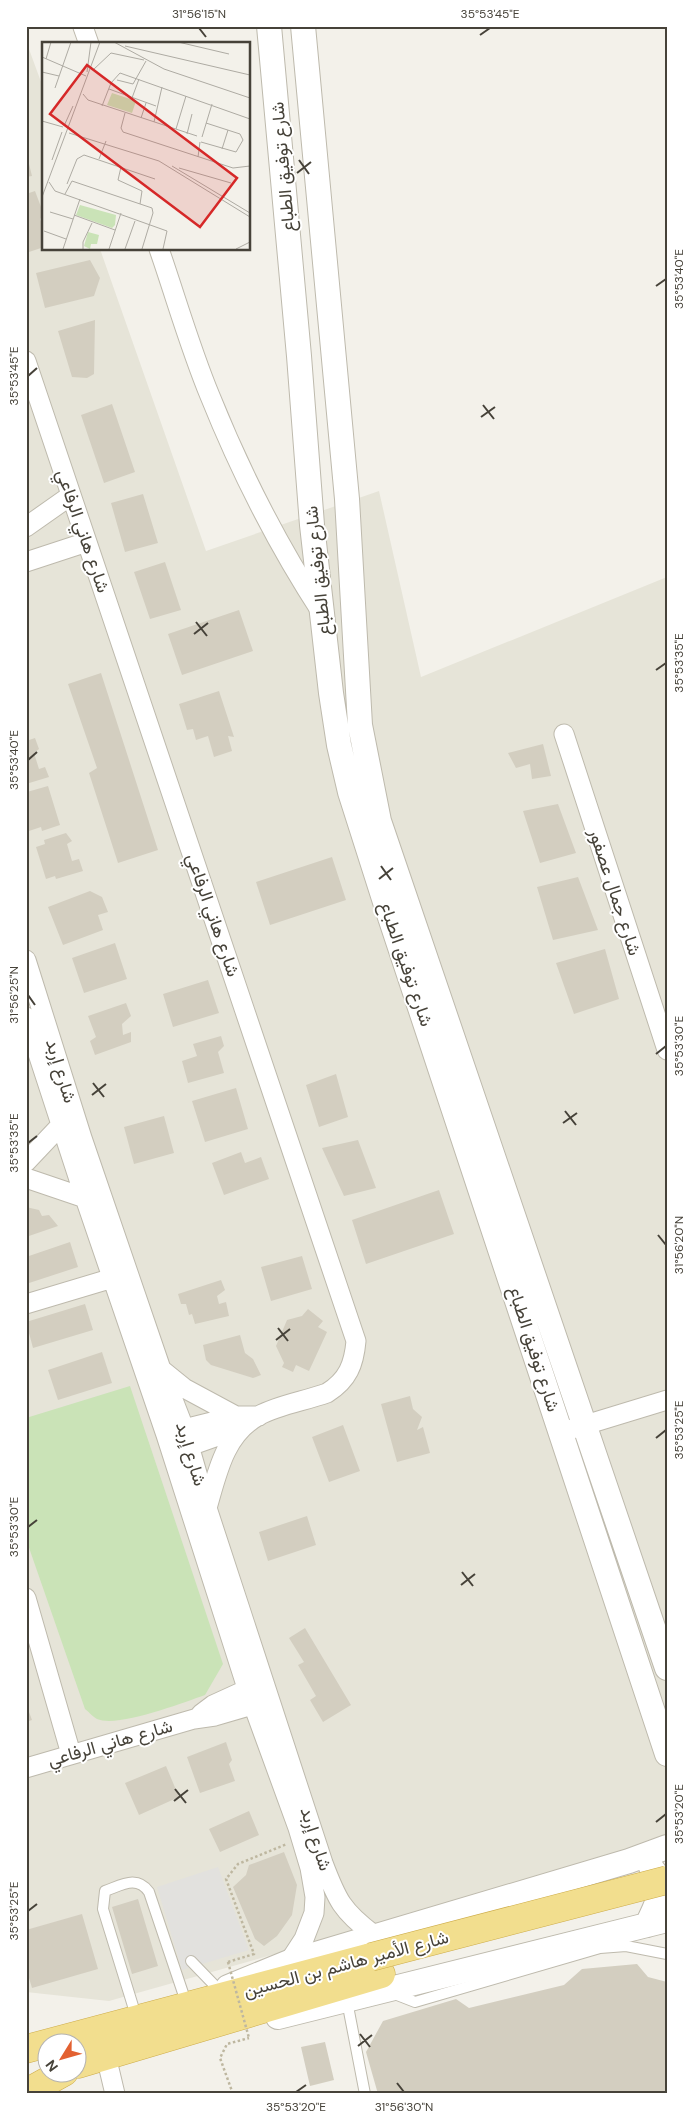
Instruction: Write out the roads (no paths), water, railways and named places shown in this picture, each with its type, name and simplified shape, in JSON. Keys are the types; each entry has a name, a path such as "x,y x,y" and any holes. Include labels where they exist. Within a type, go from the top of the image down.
{"highway":[{"name":"شارع الأمير هاشم بن الحسين","path":"88,2063 250,2026 378,1964 667,1880"},
{"name":"شارع الأمير هاشم بن الحسين","path":"83,2032 203,2000 378,1964 667,1895"},
{"name":"شارع الأمير هاشم بن الحسين","path":"26,2049 38,2045"},
{"path":"26,2080 38,2076"},
{"name":"شارع الأمير هاشم بن الحسين","path":"26,2094 48,2082"}],"street":[{"name":"شارع توفيق الطباع","path":"269,26 310,501 339,745 350,792 667,1754"},
{"name":"شارع توفيق الطباع","path":"303,26 347,499 360,724 379,821 586,1425 667,1668"},
{"path":"159,250 209,395 245,476 285,555 322,614"},
{"name":"شارع هاني الرفاعي","path":"26,361 356,1340 353,1364 337,1387 240,1422 186,1437 166,1435"},
{"path":"26,527 70,496"},
{"path":"310,501 347,499"},
{"path":"26,562 87,542"},
{"name":"شارع جمال عصفور","path":"564,734 667,1050"},
{"name":"شارع إربد","path":"26,960 82,1138 186,1437 255,1685"},
{"name":"شارع إربد","path":"26,1017 171,1453 255,1685 335,1893 378,1964"},
{"path":"26,1162 61,1125"},
{"path":"26,1178 85,1198"},
{"path":"26,1304 113,1278"},
{"name":"شارع هاني الرفاعي","path":"161,1369 184,1388 240,1422"},
{"path":"561,1432 667,1400"},
{"path":"207,1508 221,1462 240,1422"},
{"name":"شارع هاني الرفاعي","path":"171,1453 186,1437"},
{"path":"26,1598 71,1754"},
{"name":"شارع هاني الرفاعي","path":"194,1719 213,1705 255,1685"},
{"name":"شارع هاني الرفاعي","path":"26,1768 194,1719 262,1702"},
{"name":"شارع إربد","path":"262,1702 310,1868 315,1906 304,1939 289,1962"},
{"path":"250,2026 275,2018 347,2001 378,1964 667,1847"},
{"path":"203,2000 262,1971 289,1962 378,1964 657,1922 661,1882 650,1866 629,1861"},
{"path":"88,2069 115,2094"}],"lane":[{"path":"137,2018 103,1909 105,1891 134,1881 143,1884 148,1892 203,2000"},
{"path":"378,1964 415,2002 600,1948 626,1946 667,1954"},
{"path":"191,1961 203,2000"},
{"path":"347,2001 365,2094"}]}
